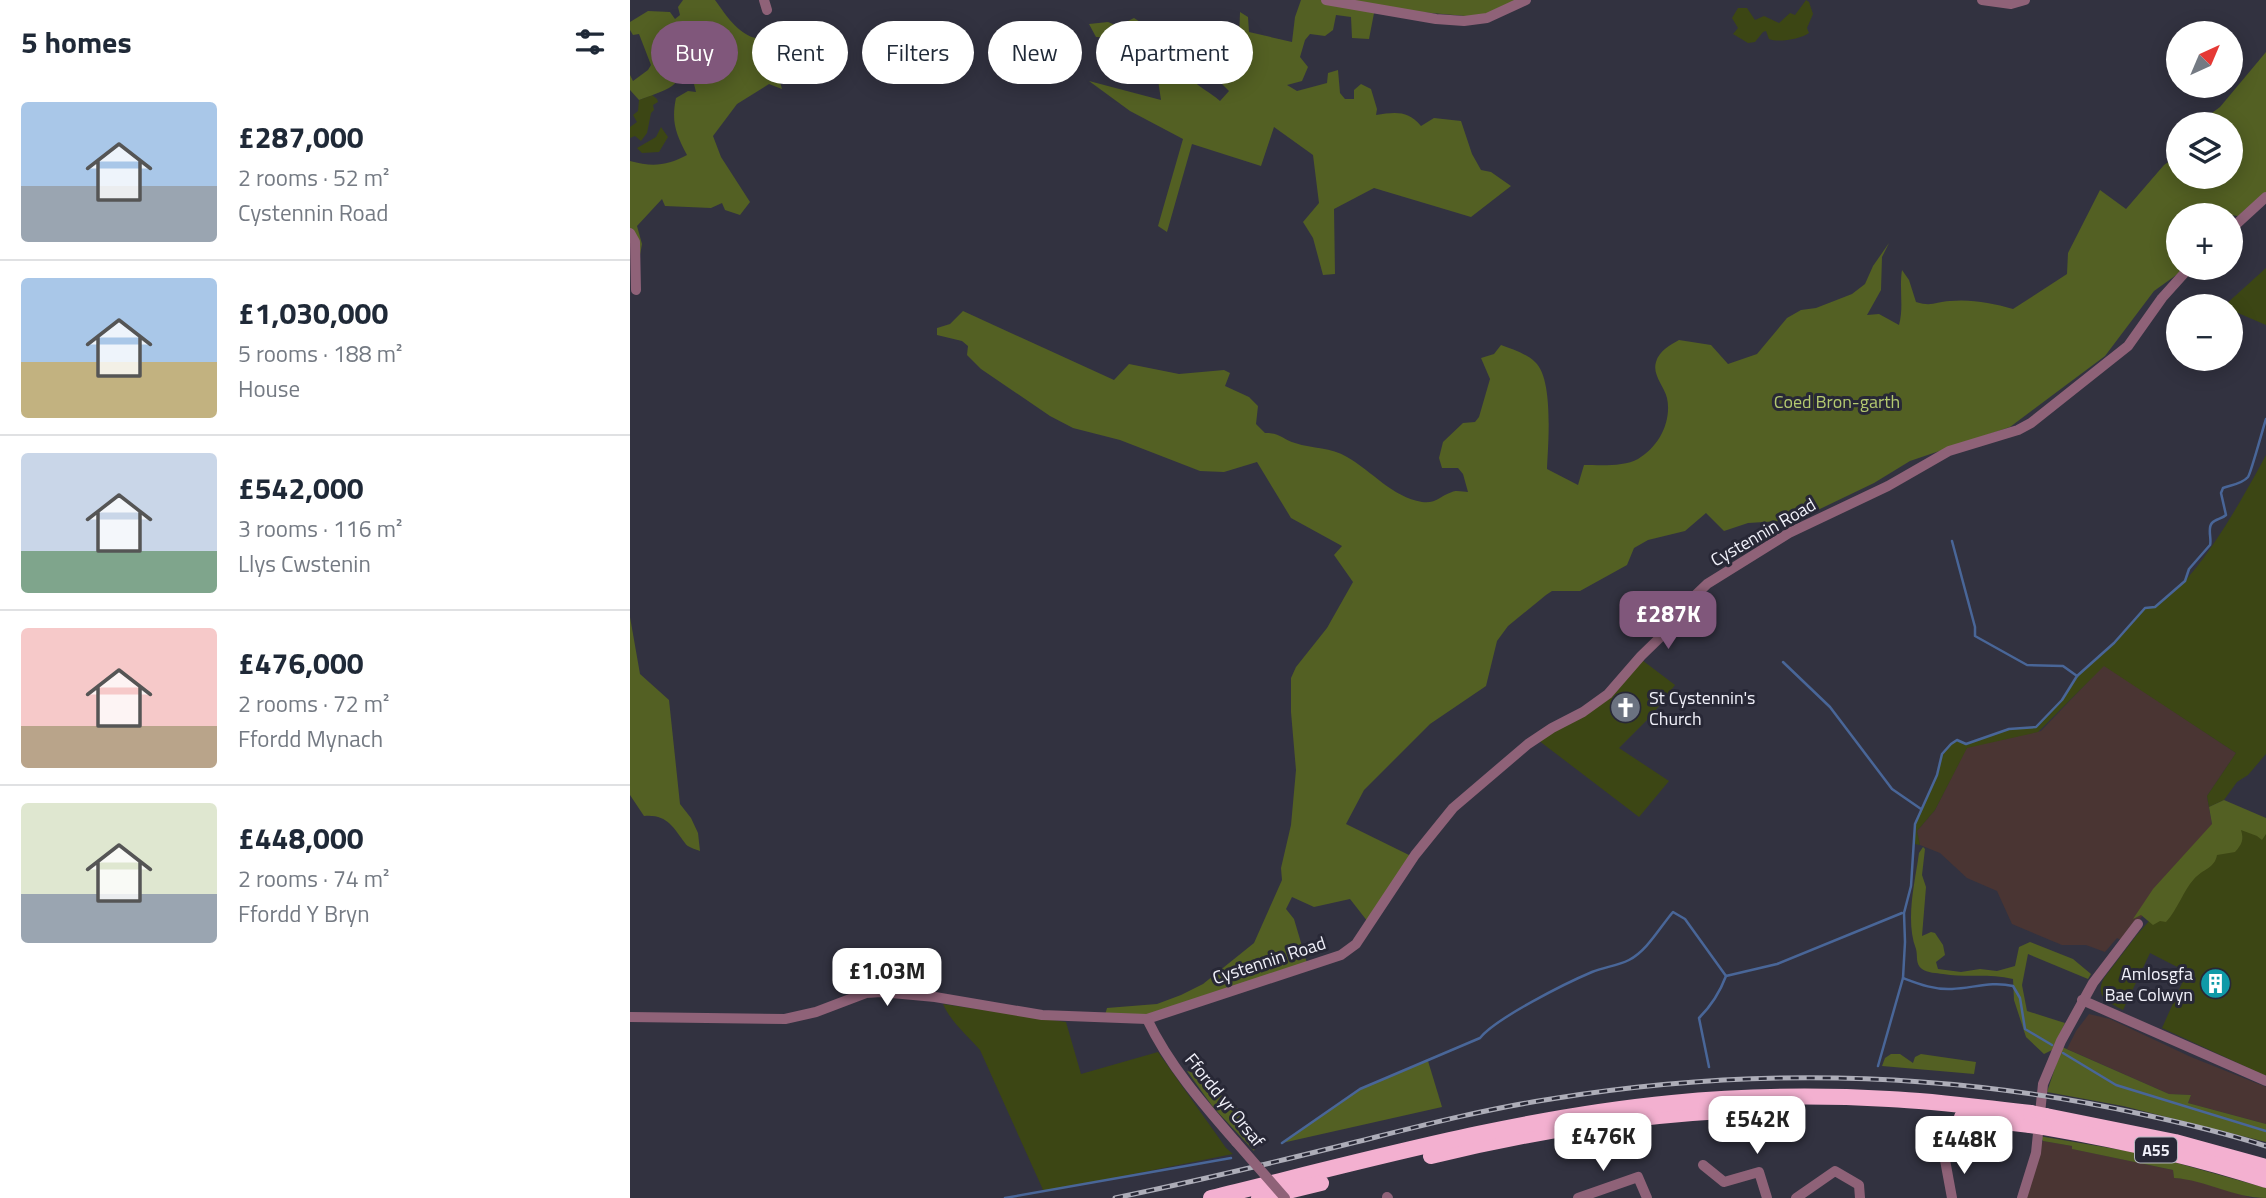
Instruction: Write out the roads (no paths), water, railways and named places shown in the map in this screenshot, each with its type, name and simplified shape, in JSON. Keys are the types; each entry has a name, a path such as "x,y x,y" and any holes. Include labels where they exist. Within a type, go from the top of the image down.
{"highway":[{"name":"A55","path":"1211,1198 1478,1133 1604,1111 1740,1098 1889,1099 2175,1142 2266,1167"},
{"name":"A55","path":"1259,1198 1450,1152 1557,1130 1721,1110 1890,1108 2038,1120 2266,1180"}],"street":[{"path":"1326,0 1436,19 1464,21 1488,18 1526,0"},
{"path":"1982,0 2011,4 2025,0"},
{"path":"2243,218 2264,198"},
{"path":"630,233 635,242 636,290"},
{"name":"Cystennin Road","path":"1147,1019 1349,950 1371,923 1415,855 1453,808 1528,744 1593,706 1608,694 1677,621 1686,603 1701,589 1789,533 1888,486 1949,451 2010,433 2031,423 2128,346 2178,280"},
{"path":"2022,1198 2036,1153 2043,1084 2061,1041 2082,1000 2138,924"},
{"path":"630,1017 785,1019 816,1012 866,993 881,992 935,997 1042,1015 1147,1019"},
{"path":"2082,1000 2266,1081"},
{"name":"Ffordd yr Orsaf","path":"1147,1019 1162,1049 1199,1100 1285,1198"},
{"path":"1945,1160 1952,1198"},
{"path":"1703,1165 1724,1182 1759,1172 1767,1198"},
{"path":"1796,1198 1835,1171 1858,1185 1860,1198"},
{"path":"1578,1198 1639,1177 1647,1198"}],"waterway":[{"path":"2052,1045 2025,1029 2020,998 2013,986 1990,984 1945,989 1903,978 1904,913 1911,886 1915,824 1937,775 1942,754 1951,744 1957,740 1966,744 2009,729 2036,727 2062,700 2077,676 2114,643 2145,608 2155,607 2185,581 2189,569 2210,545 2211,525 2226,515 2221,493 2223,488 2240,483 2248,477 2266,419"},
{"path":"1952,541 1975,627 1975,636 2027,665 2063,666 2077,676"},
{"path":"1783,662 1830,707 1892,789 1921,809"},
{"path":"1282,1143 1360,1089 1480,1038 1501,1021 1549,992 1636,956 1673,912 1685,919 1726,976 1777,964 1902,913"},
{"path":"1709,1067 1699,1018 1715,998 1726,976"},
{"path":"1878,1066 1903,978"},
{"path":"2063,1053 2116,1085 2266,1131"},
{"path":"1005,1198 1231,1158"}],"railway":[{"path":"1115,1198 1526,1103 1625,1089 1772,1078 1846,1078 1994,1089 2141,1114 2266,1146"}],"place":[{"name":"St Cystennin's Church","path":"1626,707"},
{"name":"Amlosgfa Bae Colwyn","path":"2216,983"}],"park label":[{"name":"Coed Bron-garth","path":"1837,401"}]}
